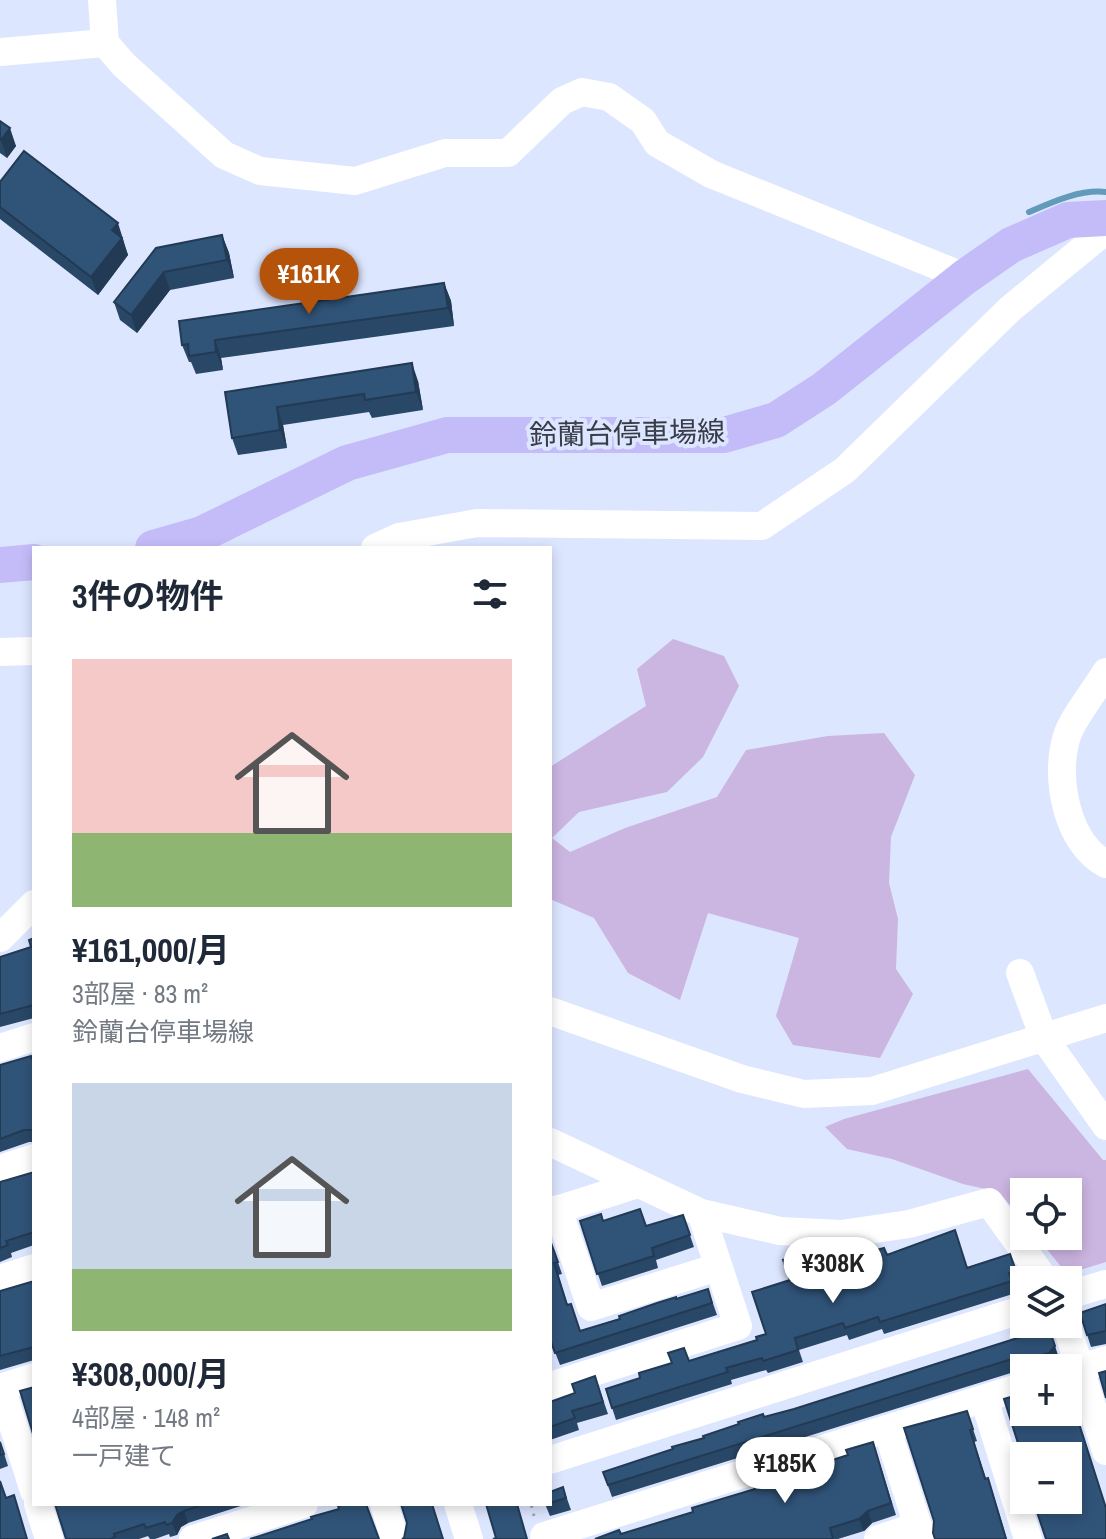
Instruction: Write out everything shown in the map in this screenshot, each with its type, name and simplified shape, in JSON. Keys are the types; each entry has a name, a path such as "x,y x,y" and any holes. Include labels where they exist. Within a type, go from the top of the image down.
{"main road":[{"name":"鈴蘭台停車場線","path":"160,546 202,534 347,463 447,435 724,435 776,420 824,389 965,277 1011,245 1068,220 1106,218"},
{"path":"0,565 32,562"}],"street":[{"path":"102,0 105,43 124,65 224,155 260,171 355,181 445,153 508,153 562,101 582,92 609,97 643,121 657,143 711,174 965,277"},
{"path":"0,52 105,43"},
{"path":"379,546 399,537 477,523 762,526 845,470 1010,309 1106,230"},
{"path":"0,652 32,651"},
{"path":"1106,672 1067,735 1060,782 1073,827 1097,859 1106,864"},
{"path":"0,938 32,906"},
{"path":"1020,973 1044,1038 1106,1126"},
{"path":"552,1012 742,1079 804,1094 872,1091 1106,1018"},
{"path":"0,1048 32,1038"},
{"path":"552,1143 701,1213 780,1231 841,1234 909,1224 989,1202 1035,1266"},
{"path":"0,1169 32,1159"},
{"path":"638,1184 554,1211 591,1307 718,1267"},
{"path":"552,1385 738,1326 701,1213"},
{"path":"0,1279 32,1269"},
{"path":"1082,1291 1106,1284"},
{"path":"552,1459 1010,1313"},
{"path":"1072,1338 1084,1367 1106,1451"},
{"path":"32,1378 1,1387 32,1482"},
{"path":"545,1539 544,1536 1010,1391"},
{"path":"984,1399 1028,1539"},
{"path":"878,1539 920,1533 887,1429"},
{"path":"39,1506 49,1539"},
{"path":"193,1539 298,1506"},
{"path":"385,1506 395,1539"},
{"path":"459,1506 469,1539"}],"shaded area":[{"path":"673,639 724,656 739,686 703,757 667,792 579,812 552,838 552,766 646,706 637,669"},
{"path":"884,733 915,775 891,837 889,883 898,919 896,969 913,994 880,1058 793,1045 776,1016 799,938 708,913 680,1000 628,973 594,918 552,900 552,838 570,852 625,828 717,797 746,750 828,736"},
{"path":"1028,1069 1106,1160 1106,1262 1082,1269 1082,1266 1060,1266 1047,1250 1082,1250 1082,1178 1010,1178 1010,1205 999,1192 963,1184 892,1159 847,1149 825,1127 844,1119"}],"building":[{"path":"0,121 10,128 1,140 0,140"},
{"path":"24,151 118,223 112,230 122,238 91,277 0,207 0,182"},
{"path":"222,235 227,260 164,272 131,315 114,302 156,248"},
{"path":"444,283 448,308 215,340 216,352 189,356 188,344 182,345 179,321"},
{"path":"412,363 416,392 365,400 364,394 277,407 280,430 232,438 225,392"},
{"path":"32,939 32,1006 0,1014 0,957 31,947 29,940"},
{"path":"31,1056 32,1059 32,1130 0,1139 0,1065"},
{"path":"32,1173 32,1233 6,1241 8,1245 0,1248 0,1182"},
{"path":"640,1209 646,1226 683,1215 690,1235 652,1248 654,1256 597,1274 580,1221 601,1214 603,1221"},
{"path":"955,1230 967,1268 1010,1254 1014,1266 1010,1266 1010,1282 880,1322 878,1317 845,1328 843,1323 795,1338 798,1350 726,1368 728,1372 612,1408 606,1389 640,1378 639,1373 672,1363 668,1353 684,1348 689,1361 757,1340 756,1337 766,1334 752,1292 790,1280 783,1260 813,1250 818,1266 884,1248 887,1255"},
{"path":"552,1246 567,1305 571,1304 580,1331 657,1303 708,1289 712,1303 555,1353 552,1345"},
{"path":"32,1282 32,1348 0,1356 0,1291"},
{"path":"1106,1304 1106,1331 1087,1335 1082,1312"},
{"path":"1018,1338 1052,1338 1055,1346 1045,1354 1010,1354 1010,1360 608,1485 603,1472 704,1438 738,1422 794,1409"},
{"path":"1106,1371 1106,1398 1099,1373"},
{"path":"595,1376 603,1402 572,1411 575,1418 552,1426 552,1401 575,1393 572,1384"},
{"path":"32,1388 32,1430 20,1391"},
{"path":"1010,1397 1010,1418 1004,1399"},
{"path":"967,1411 973,1429 970,1430 1006,1539 935,1539 933,1533 934,1521 904,1428"},
{"path":"1013,1426 1080,1426 1106,1508 1106,1539 1046,1539 1038,1514 1082,1514 1082,1442 1018,1442"},
{"path":"873,1442 891,1503 868,1511 859,1519 830,1528 833,1539 595,1539 693,1512 692,1508 755,1489 754,1485 848,1455 846,1450"},
{"path":"0,1481 6,1498 14,1495 27,1539 0,1539"},
{"path":"563,1487 566,1498 552,1502 552,1491"},
{"path":"56,1506 199,1506 177,1515 172,1523 146,1528 144,1524 114,1534 115,1537 110,1539 66,1539"},
{"path":"338,1506 367,1506 379,1539 250,1539 311,1517 339,1509"},
{"path":"402,1506 433,1506 443,1539 402,1539 407,1523"},
{"path":"487,1506 518,1506 527,1539 493,1539 496,1538"},
{"path":"227,1534 229,1539 212,1539"}],"waterway":[{"path":"1029,212 1076,194 1106,192"}]}
